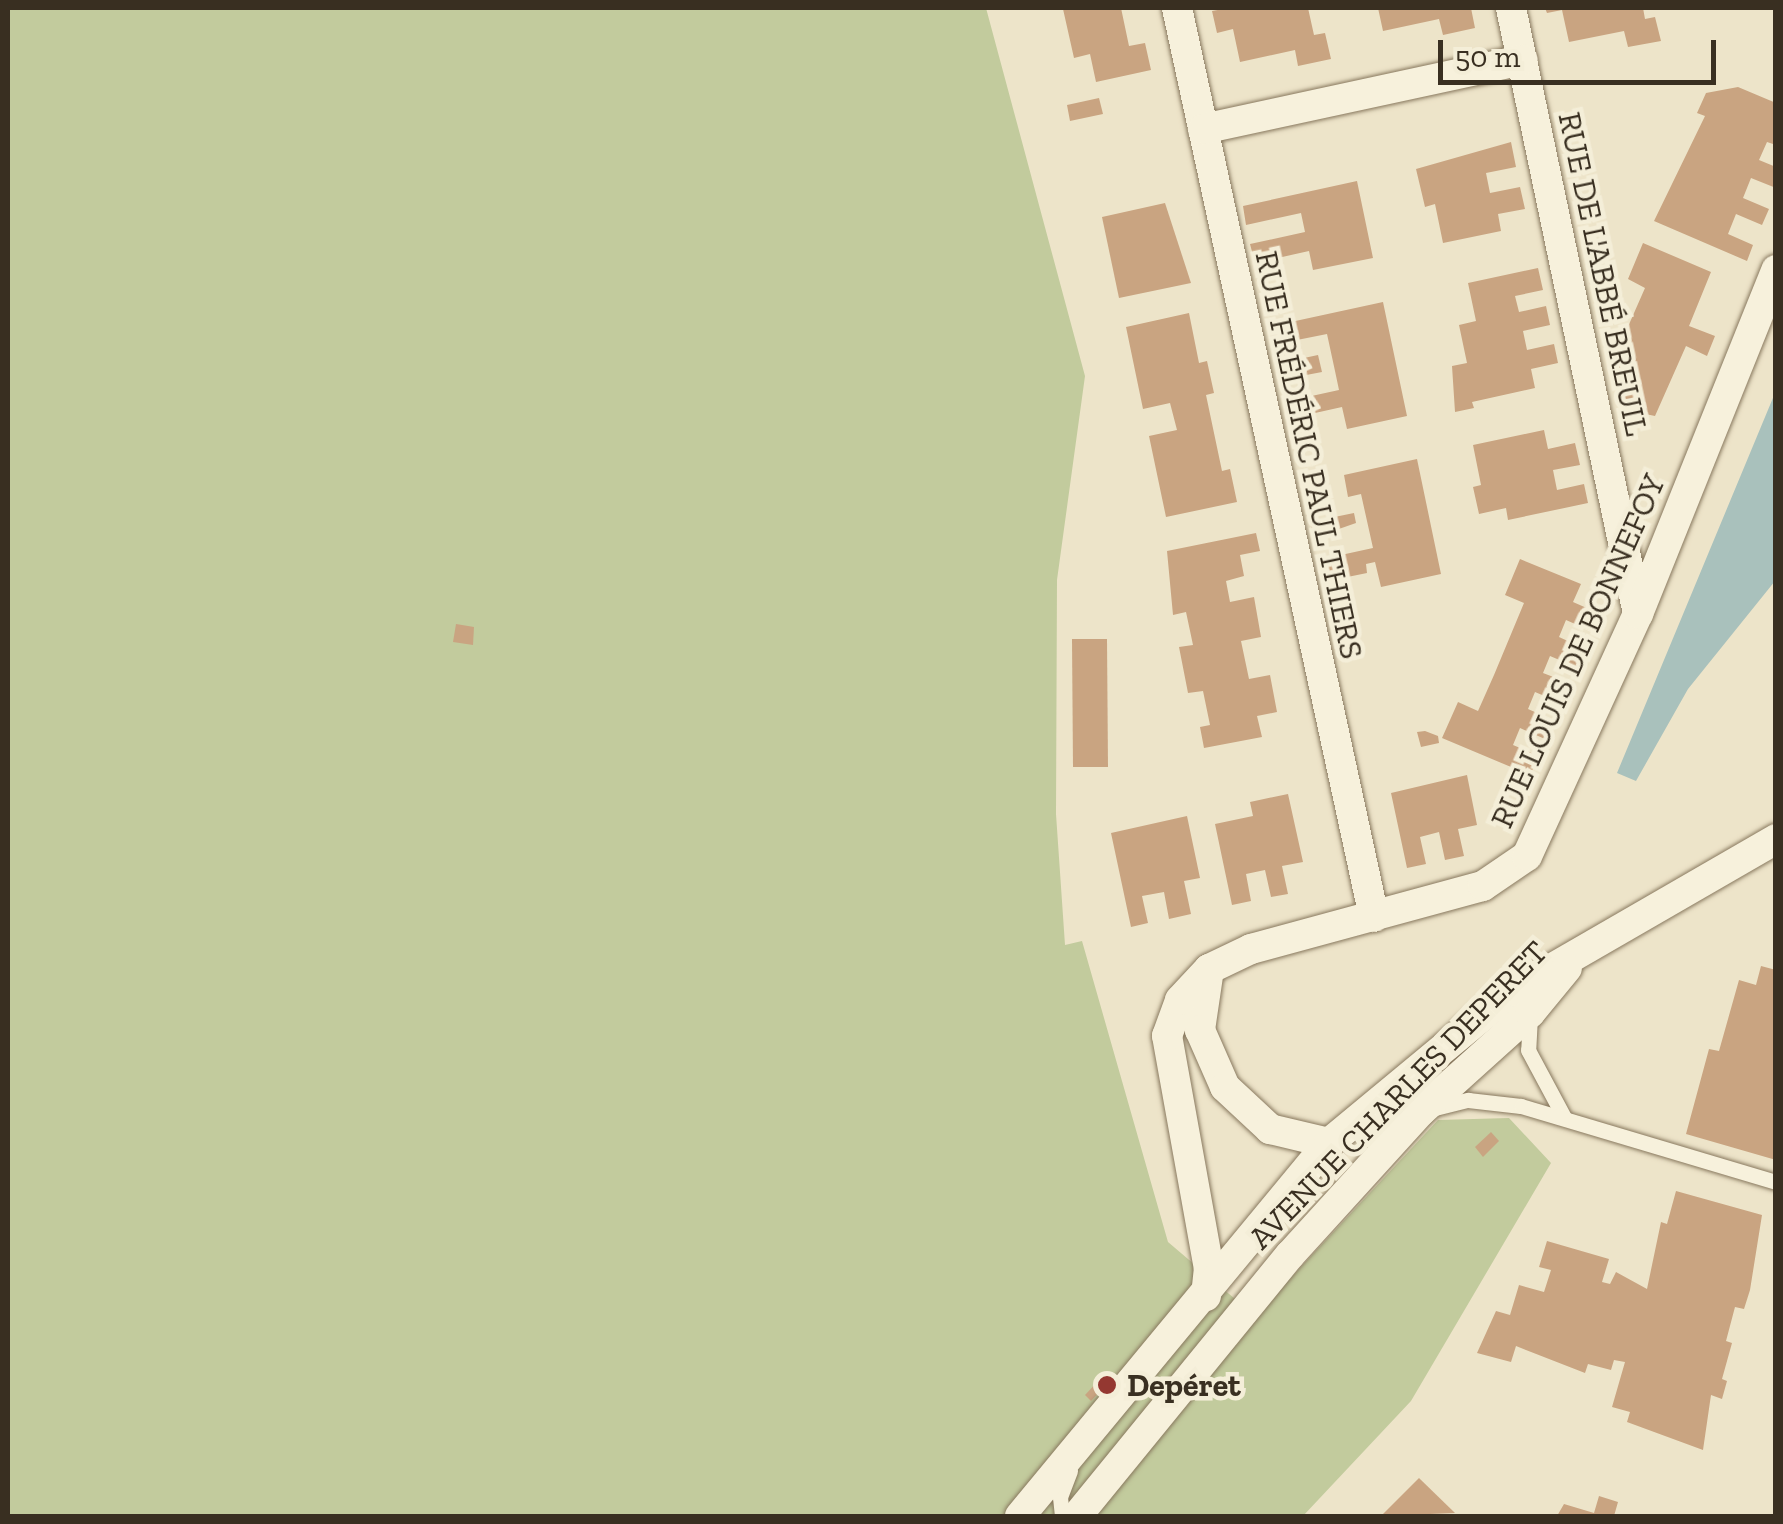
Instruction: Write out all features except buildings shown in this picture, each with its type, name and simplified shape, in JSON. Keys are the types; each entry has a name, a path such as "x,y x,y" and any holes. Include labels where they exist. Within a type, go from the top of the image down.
{"street":[{"name":"RUE FRÉDÉRIC PAUL THIERS","path":"1177,8 1374,917"},
{"name":"RUE DE L'ABBÉ BREUIL","path":"1511,8 1638,614"},
{"path":"1203,129 1523,60"},
{"name":"RUE LOUIS DE BONNEFOY","path":"1206,1296 1209,1270 1167,1036 1180,1000 1209,969 1251,949 1482,886 1527,856 1638,614 1776,270"},
{"name":"AVENUE CHARLES DEPERET","path":"1020,1516 1330,1143 1513,991 1776,838"},
{"name":"AVENUE CHARLES DEPERET","path":"1090,1516 1104,1483 1290,1255 1422,1111 1530,1012 1580,953"},
{"path":"1209,969 1200,1030 1225,1087 1270,1129 1330,1143"}],"lane":[{"path":"1530,1012 1528,1050 1564,1117"},
{"path":"1422,1111 1468,1100 1564,1117 1776,1182"},
{"path":"1062,1516 1060,1497 1084,1440"}],"green space":[{"path":"8,8 986,8 1085,376 1057,580 1056,814 1065,945 1082,941 1168,1242 1255,1316 1438,1120 1509,1118 1551,1163 1411,1401 1303,1516 8,1516"}],"water":[{"path":"1775,393 1775,581 1688,689 1636,781 1617,773"}],"place":[{"name":"Depéret","path":"1107,1385"}]}
